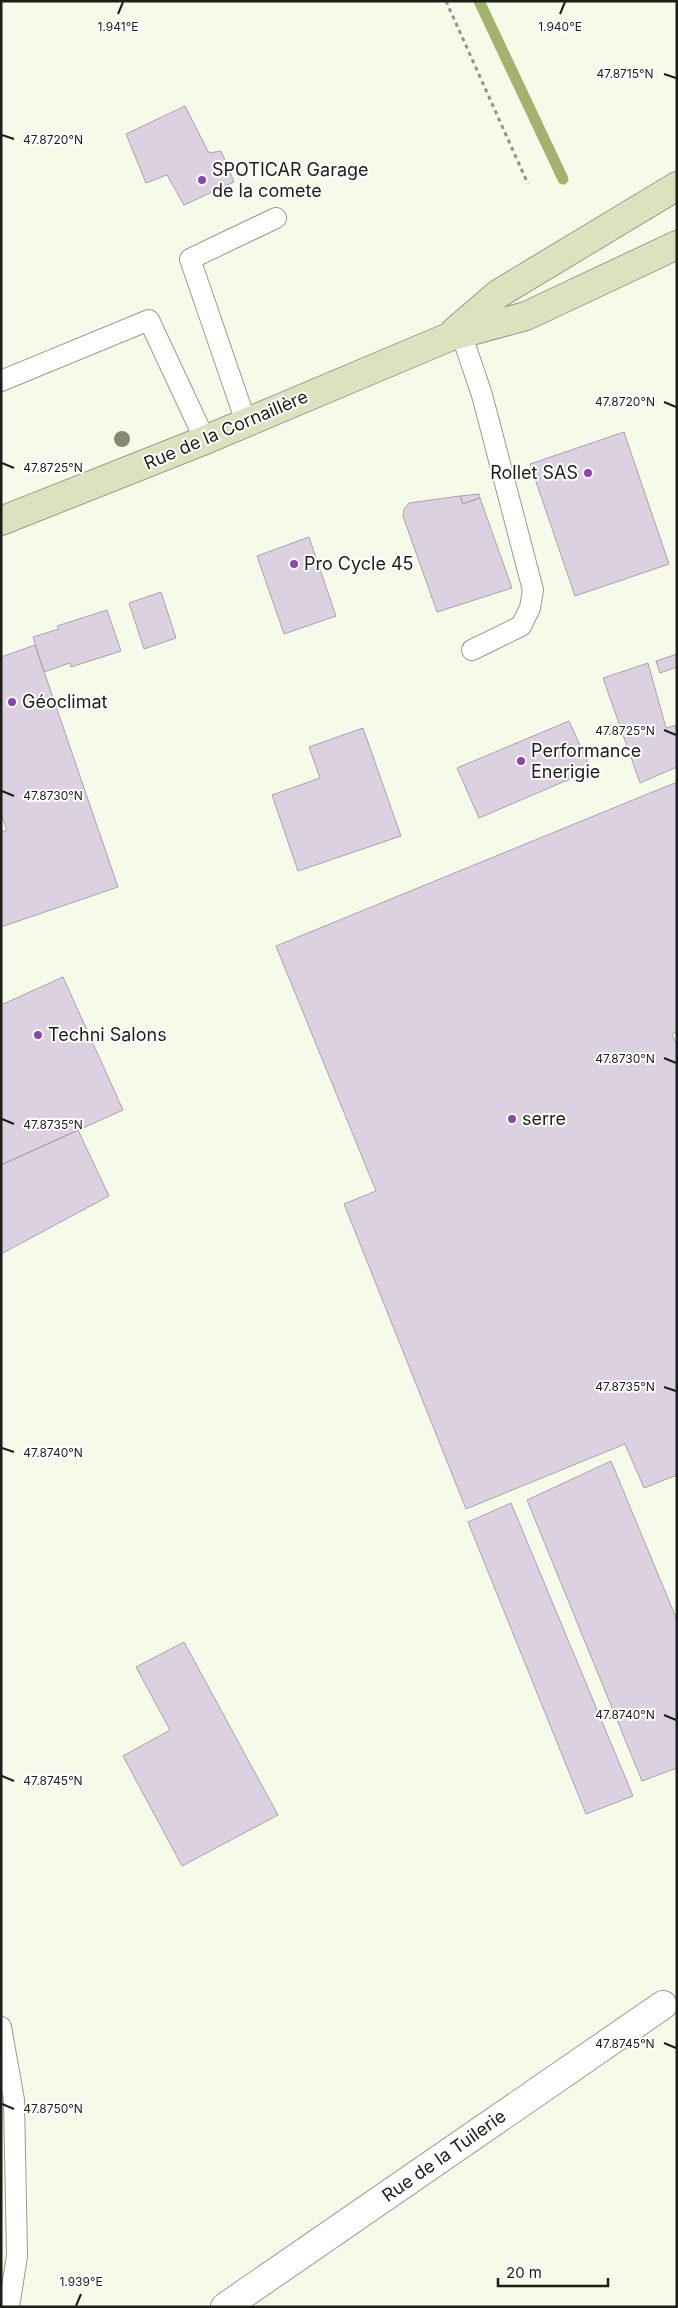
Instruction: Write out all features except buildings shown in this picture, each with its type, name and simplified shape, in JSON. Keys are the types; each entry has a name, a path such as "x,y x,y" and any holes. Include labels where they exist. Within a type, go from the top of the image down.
{"main road":[{"name":"Rue de la Cornaillère","path":"455,335 498,294 677,186"},
{"name":"Rue de la Cornaillère","path":"1,521 205,440 455,335 526,316 677,245"}],"street":[{"name":"Rue de la Tuilerie","path":"225,2307 663,2005"}],"lane":[{"path":"246,422 190,259 276,218"},
{"path":"1,382 149,320 205,440"},
{"path":"455,335 482,395 533,590 530,608 521,626 472,650"},
{"path":"1,2027 14,2100 17,2256 9,2307"}],"path":[{"path":"446,1 528,184"}],"waterway":[{"path":"479,1 563,179"}],"place":[{"name":"SPOTICAR Garage de la comete","path":"202,180"},
{"name":"Rollet SAS","path":"588,473"},
{"name":"Pro Cycle 45","path":"294,564"},
{"name":"Géoclimat","path":"12,702"},
{"name":"Performance Enerigie","path":"521,761"},
{"name":"Techni Salons","path":"38,1035"},
{"name":"serre","path":"512,1119"}]}
